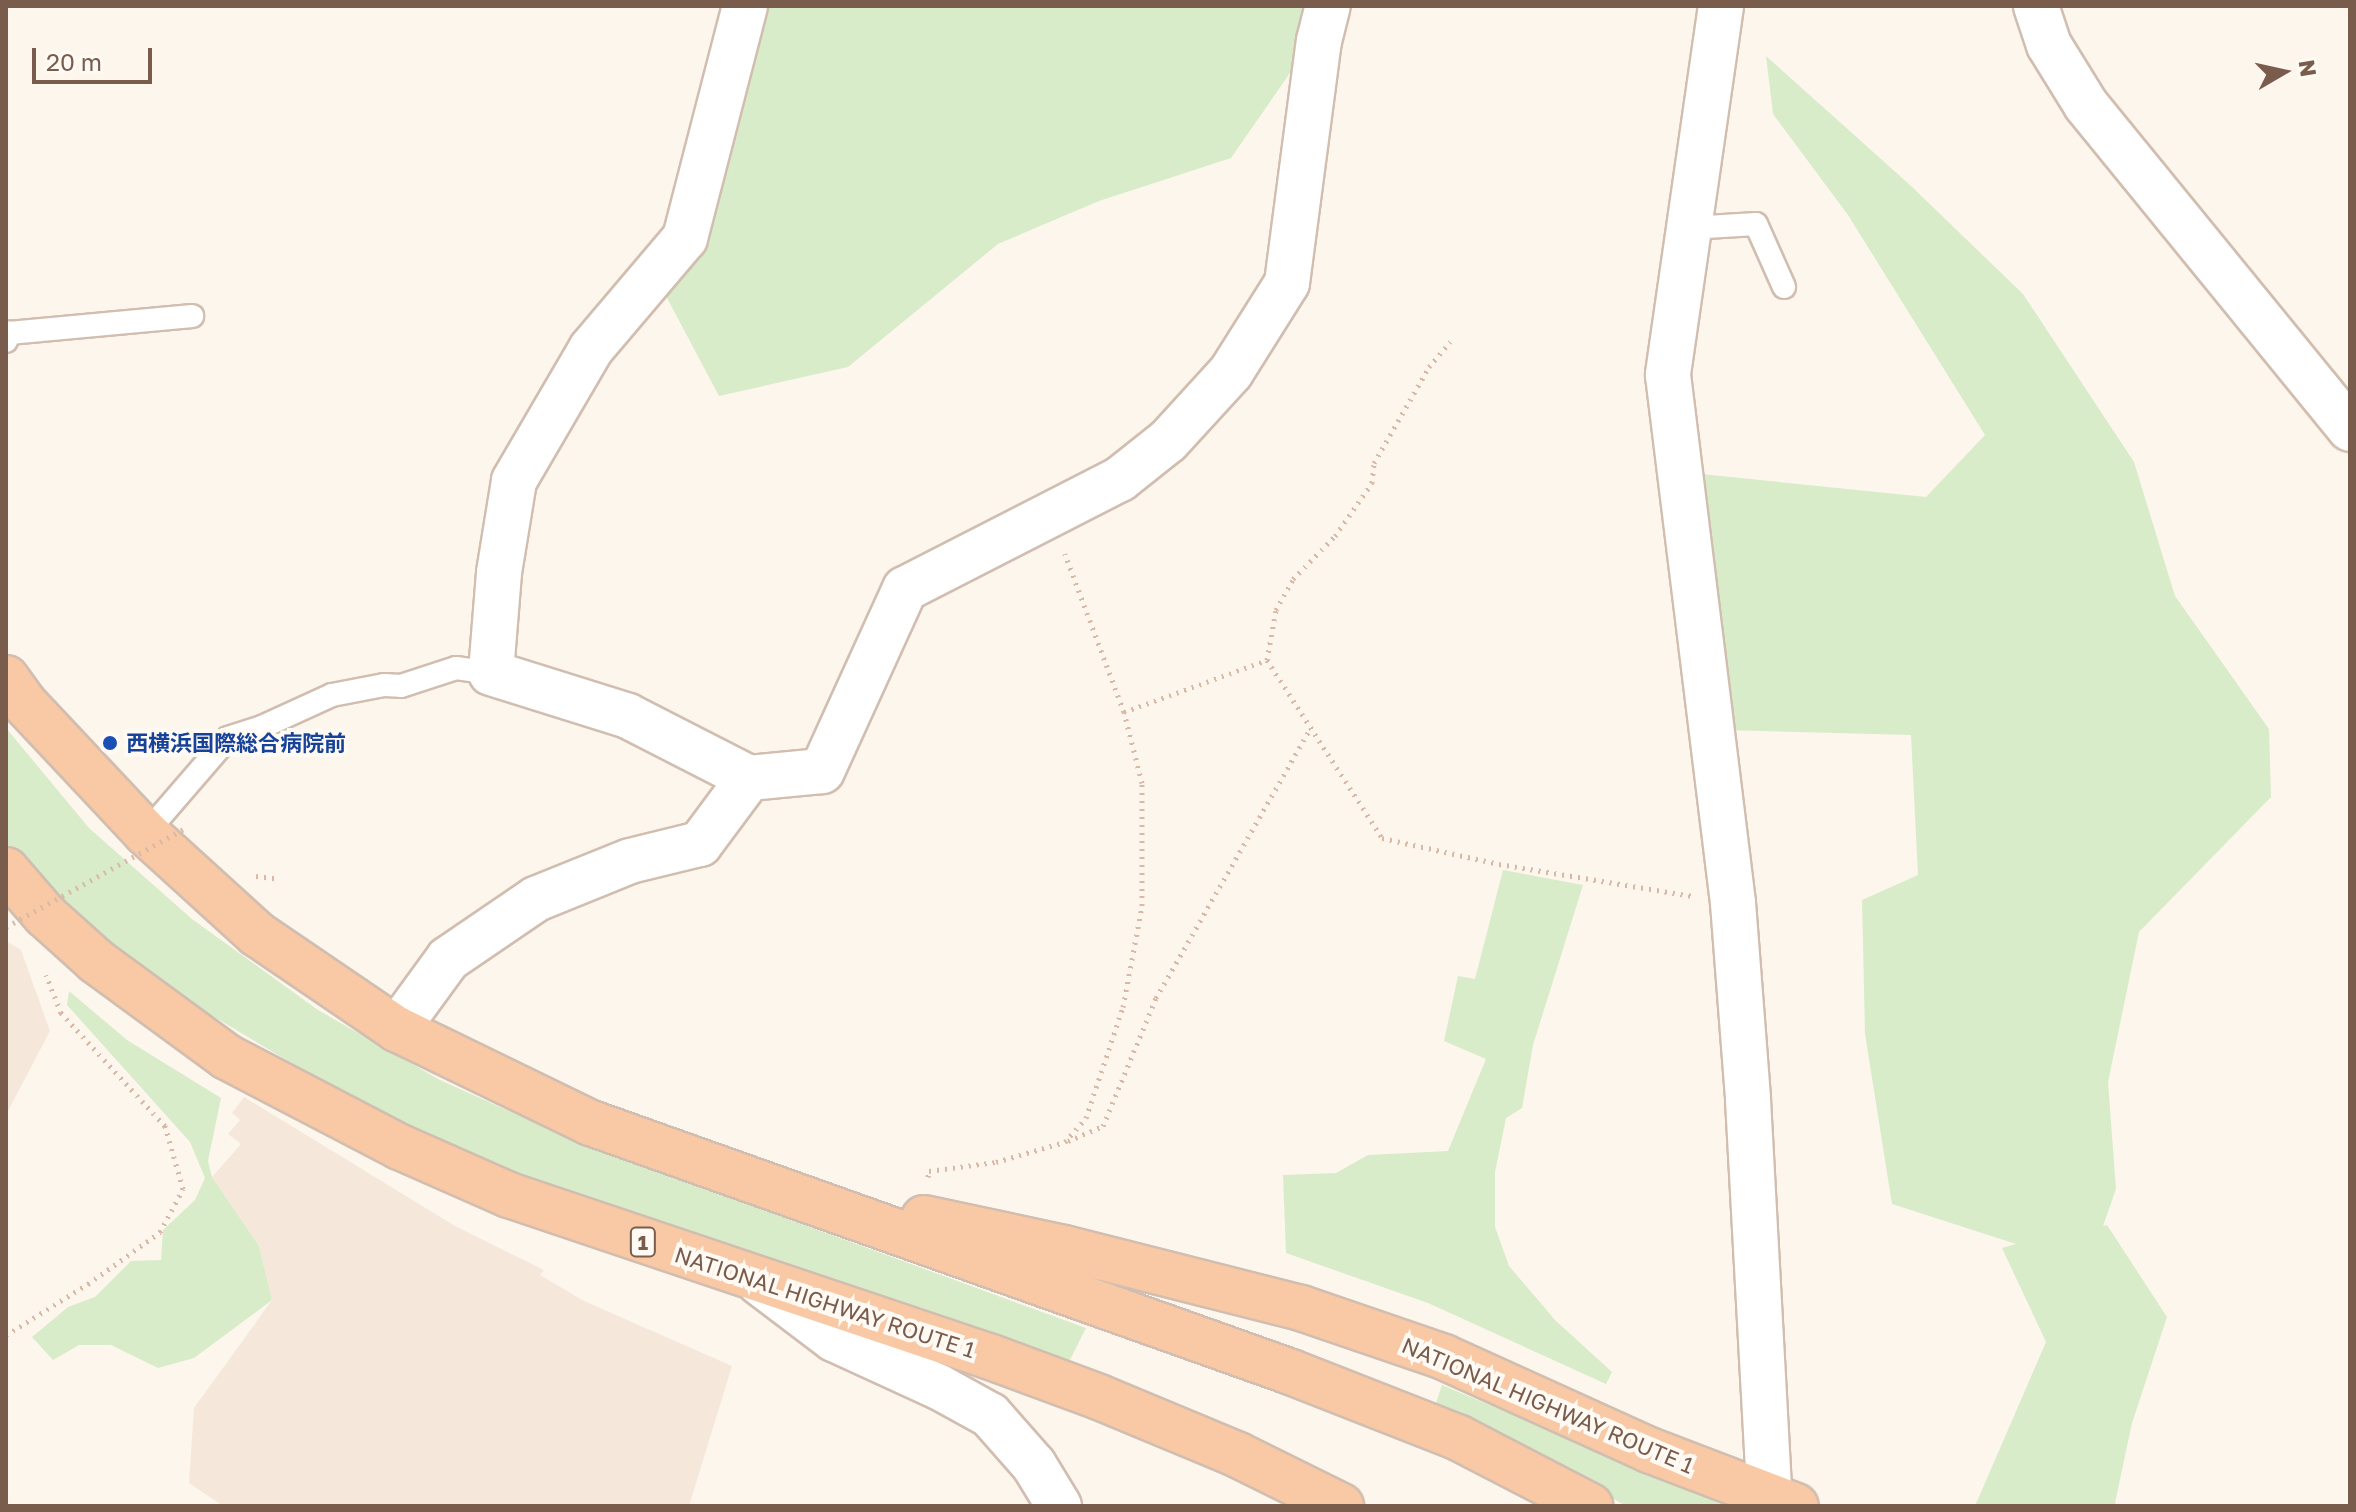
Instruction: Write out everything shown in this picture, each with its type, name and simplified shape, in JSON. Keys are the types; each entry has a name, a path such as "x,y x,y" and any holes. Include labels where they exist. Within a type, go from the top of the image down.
{"highway":[{"name":"NATIONAL HIGHWAY ROUTE 1","path":"6,678 24,703 167,830 257,934 397,1029 591,1123 1319,1383 1459,1438 1590,1506"},
{"name":"NATIONAL HIGHWAY ROUTE 1","path":"6,870 45,915 96,961 227,1057 400,1147 509,1195 991,1357 1085,1392 1238,1455 1341,1506"},
{"name":"NATIONAL HIGHWAY ROUTE 1","path":"738,1177 1064,1248 1301,1308 1444,1357 1649,1450 1779,1502"}],"street":[{"path":"745,6 685,238 591,349 514,481 499,573 491,673 628,716 749,778 822,771 905,589 1120,479 1168,441 1231,372 1287,283 1319,41 1328,6"},
{"path":"1721,6 1668,375 1733,903 1779,1502"},
{"path":"2036,6 2049,45 2086,105 2350,429"},
{"path":"397,1029 448,959 536,899 630,861 700,844 749,778"},
{"path":"757,1280 834,1339 939,1387 990,1415 1034,1465 1059,1506"}],"lane":[{"path":"1690,228 1756,224 1784,287"},
{"path":"6,341 9,333 192,316"},
{"path":"167,830 228,738 262,727 332,695 384,685 401,686 456,668 491,673"}],"path":[{"path":"1450,342 1429,367 1374,463 1372,483 1335,536 1293,579 1276,610 1267,660 1382,838 1499,864 1733,903"},
{"path":"1051,514 1124,712 1142,783 1142,906 1123,1007 1086,1118 1065,1142"},
{"path":"1124,712 1267,660"},
{"path":"916,1216 929,1171 996,1162 1065,1142 1103,1126 1156,998 1310,729"},
{"path":"6,927 167,830"},
{"path":"6,1335 88,1284 160,1232 183,1189 165,1126 61,1013 45,972"}],"shaded area":[{"path":"6,941 21,950 50,1031 8,1111"},
{"path":"244,1097 455,1226 544,1270 540,1275 584,1301 732,1366 689,1506 223,1506 189,1483 194,1408 272,1300 259,1246 212,1177 241,1144 228,1134 240,1120 232,1113"}],"green space":[{"path":"742,6 1330,6 1324,24 1231,158 1099,201 998,244 848,367 719,396 666,296 687,158"},
{"path":"1766,56 1910,185 2023,294 2134,462 2175,596 2269,729 2271,797 2139,932 2108,1082 2116,1189 2103,1226 2107,1225 2167,1317 2132,1423 2115,1503 2119,1506 1975,1506 2046,1342 2002,1248 2016,1244 1892,1204 1865,1034 1862,900 1918,875 1911,735 1722,730 1691,473 1926,497 1985,435 1848,215 1773,114"},
{"path":"6,728 89,828 192,919 318,1010 440,1080 580,1143 1086,1328 1070,1360 531,1184 416,1132 320,1080 169,990 100,942 30,876 6,843"},
{"path":"1503,870 1583,885 1533,1045 1522,1108 1506,1118 1495,1172 1495,1227 1509,1266 1555,1320 1612,1372 1606,1384 1428,1303 1286,1253 1283,1175 1336,1173 1368,1155 1448,1151 1486,1059 1444,1041 1458,976 1475,979"},
{"path":"69,991 127,1040 221,1098 208,1161 212,1177 259,1246 272,1300 194,1358 158,1368 111,1345 79,1345 53,1360 32,1337 68,1307 95,1297 131,1261 161,1260 163,1230 195,1200 205,1178 190,1142 67,1005"},
{"path":"1442,1385 1725,1506 1626,1506 1516,1442 1435,1406"}],"place":[{"name":"西横浜国際総合病院前","path":"110,743"}]}
